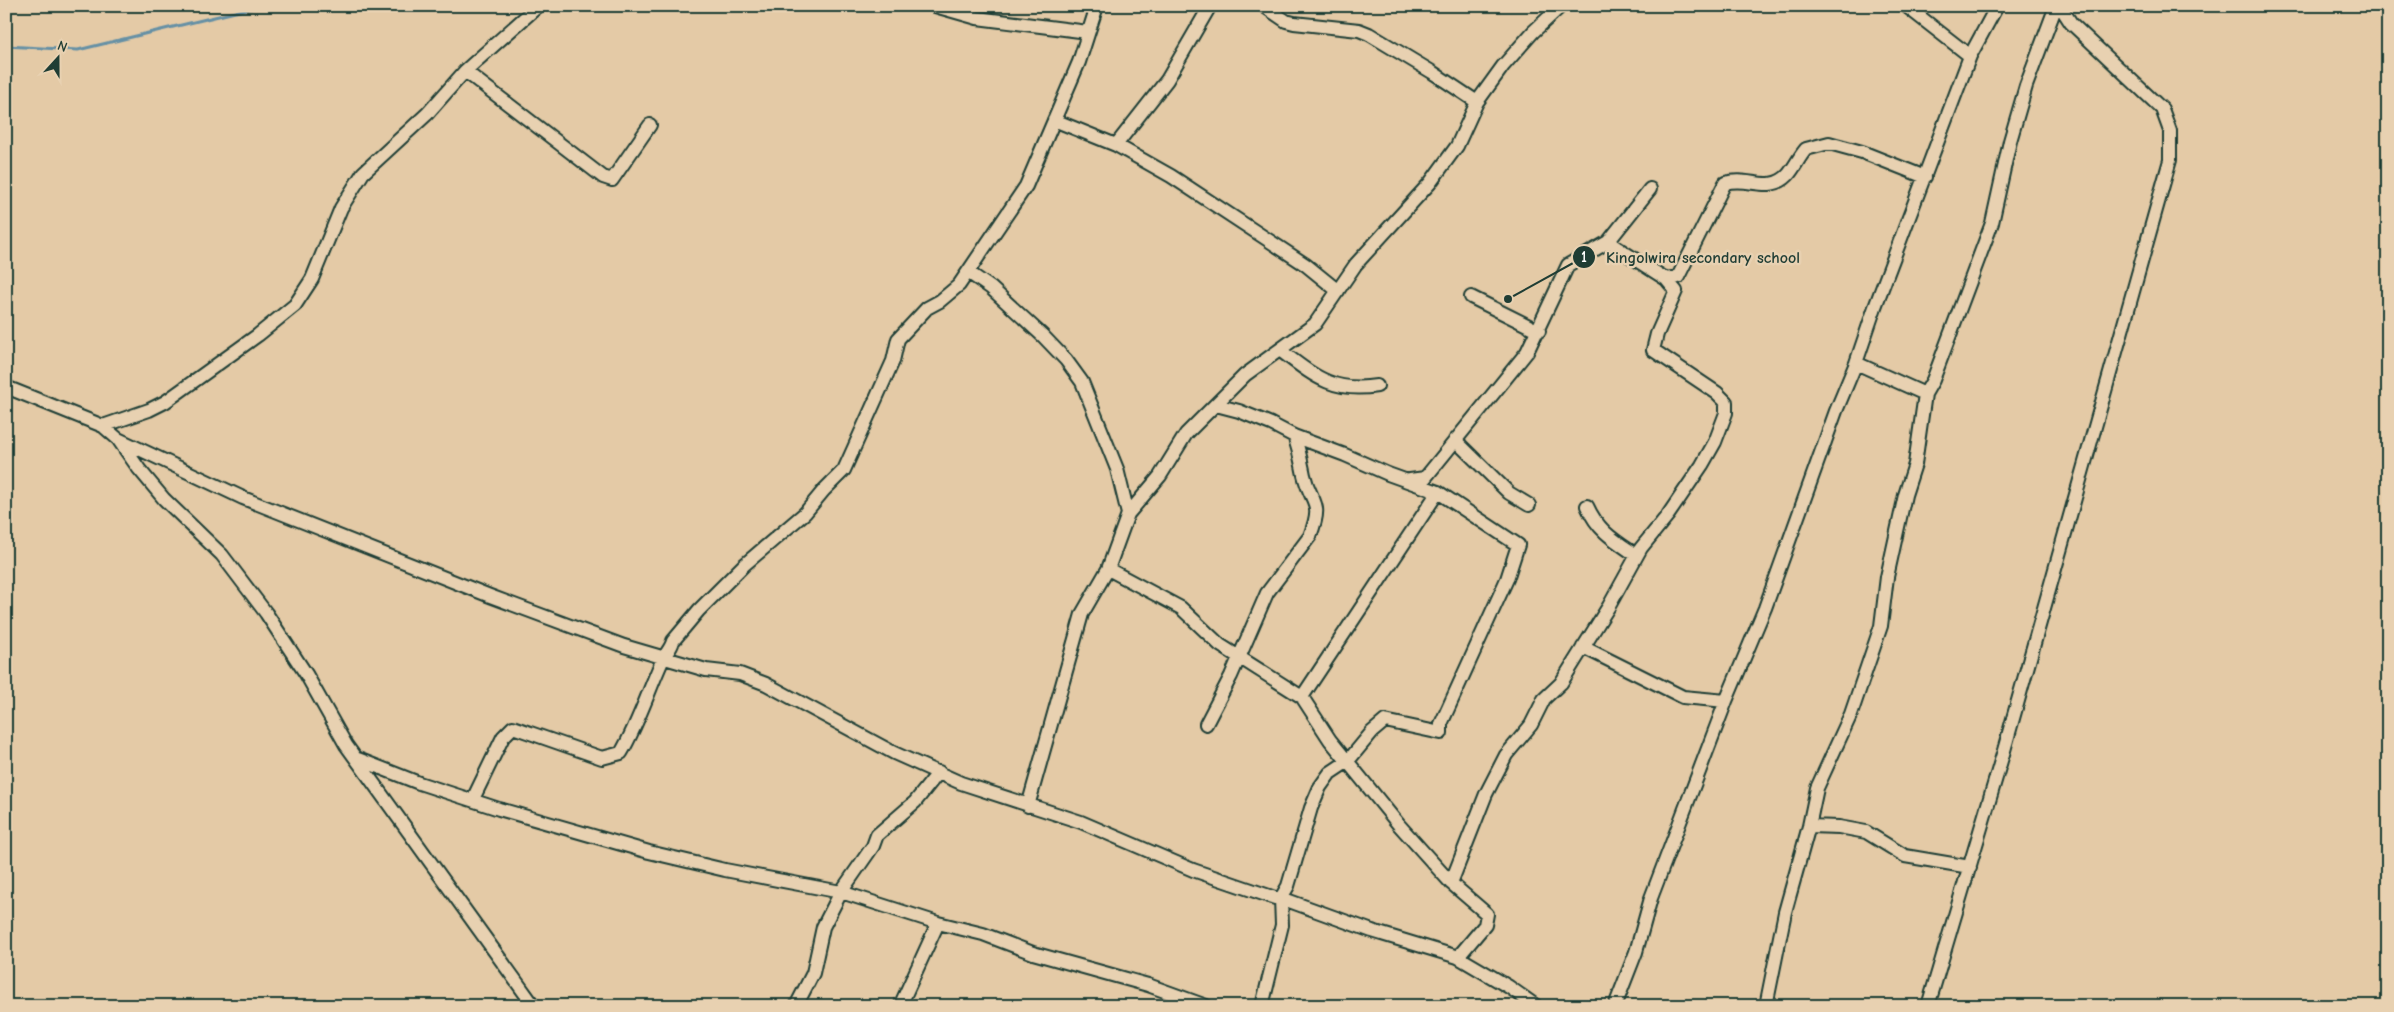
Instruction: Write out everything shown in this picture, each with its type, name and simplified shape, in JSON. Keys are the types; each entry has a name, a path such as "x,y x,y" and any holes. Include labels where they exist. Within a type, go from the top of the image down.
{"street":[{"path":"103,426 149,410 165,402 258,336 295,305 312,279 340,208 363,173 428,114 465,71 538,6"},
{"path":"935,6 977,18 1088,32"},
{"path":"473,799 503,737 512,726 602,758 621,753 632,735 663,658 672,647 673,641 712,597 744,565 805,513 844,470 893,361 898,339 927,308 940,301 959,285 991,235 1026,186 1079,62 1097,6"},
{"path":"1116,144 1167,80 1210,6"},
{"path":"1264,6 1286,22 1360,30 1369,34 1477,102"},
{"path":"1028,806 1082,614 1108,569 1128,514 1160,476 1186,434 1245,375 1281,351 1315,324 1356,264 1430,183 1457,146 1477,102 1503,66 1533,32 1561,6"},
{"path":"1906,6 1970,56"},
{"path":"1615,1006 1636,952 1651,898 1726,701 1765,608 1836,411 1856,363 1875,307 1970,56 1997,6"},
{"path":"1766,1006 1785,912 1809,826 1816,788 1852,714 1882,626 1887,577 1915,464 1925,394 1933,380 1989,231 2010,141 2026,86 2058,6"},
{"path":"1928,1006 1970,867 2170,160 2170,131 2162,110 2071,23 2058,6"},
{"path":"465,71 603,177 612,180 650,125"},
{"path":"1054,120 1116,144 1171,176 1306,265 1338,291"},
{"path":"1666,279 1678,277 1725,183 1733,181 1776,184 1790,173 1806,149 1828,143 1862,152 1925,178"},
{"path":"1408,480 1425,478 1527,352 1539,331 1568,265 1608,242 1650,189"},
{"path":"1451,883 1486,794 1506,755 1531,724 1544,699 1561,683 1609,606 1636,556 1668,515 1702,465 1726,413 1726,402 1717,393 1653,350 1657,334 1676,291 1666,279 1608,242"},
{"path":"968,272 991,288 1036,329 1066,360 1082,382 1117,469 1128,514"},
{"path":"1471,296 1539,331"},
{"path":"1281,351 1318,377 1333,384 1357,389 1377,386"},
{"path":"1856,363 1925,394"},
{"path":"6,387 103,426 118,439 139,469 164,499 222,555 250,591 306,674 346,745 358,759 463,909 534,1006"},
{"path":"1216,405 1239,411 1294,436 1438,492 1517,543 1516,557 1441,724 1441,733 1385,721 1372,732 1348,761 1330,773 1320,787 1304,828 1288,886 1281,898 1282,925 1262,1006"},
{"path":"1206,724 1239,657 1267,593 1310,536 1313,529 1317,505 1304,476 1301,455 1294,436"},
{"path":"118,439 244,498 490,596 624,646 706,670 740,674 766,684 894,753 961,783 1081,822 1193,870 1275,898 1281,898 1372,931 1458,957 1510,987 1536,1006"},
{"path":"1455,440 1509,494 1529,505"},
{"path":"1302,697 1438,492"},
{"path":"1587,506 1594,522 1636,556"},
{"path":"1108,569 1181,608 1220,645 1302,697 1330,740 1399,825 1451,883 1487,914 1485,925 1458,957"},
{"path":"1583,647 1684,696 1726,701"},
{"path":"358,759 419,783 649,852 725,870 841,892 938,923 983,934 1033,952 1148,986 1206,1006"},
{"path":"796,1006 813,973 824,927 841,892 873,846 877,835 915,802 939,772"},
{"path":"1809,826 1839,826 1866,832 1905,856 1970,867"},
{"path":"900,1006 938,923"}],"waterway":[{"path":"6,46 78,50 260,6"}],"place":[{"name":"Kingolwira secondary school","path":"1508,299"}]}
